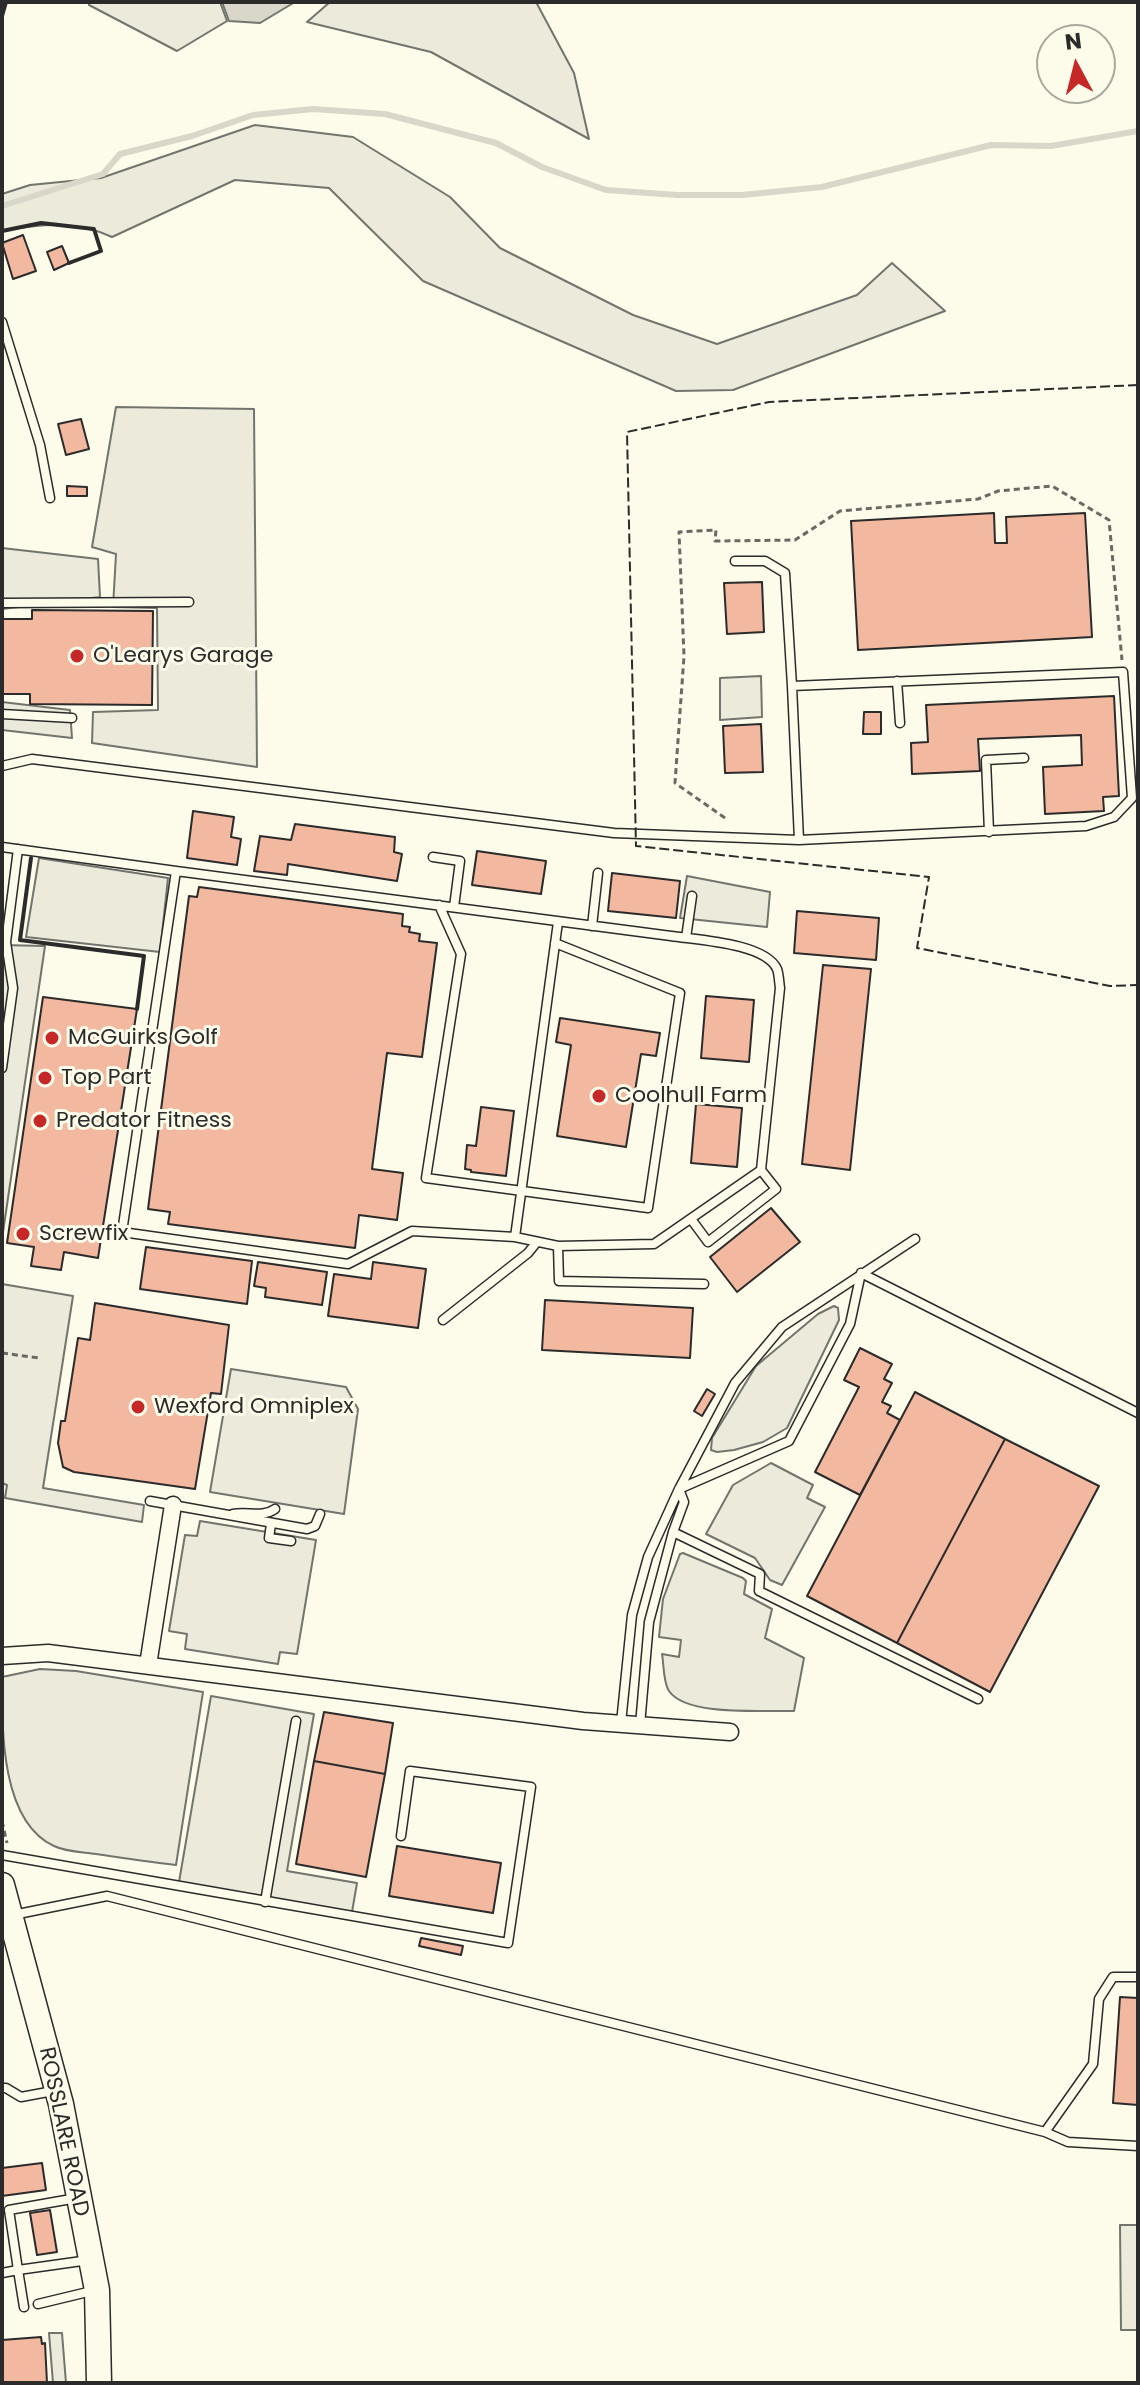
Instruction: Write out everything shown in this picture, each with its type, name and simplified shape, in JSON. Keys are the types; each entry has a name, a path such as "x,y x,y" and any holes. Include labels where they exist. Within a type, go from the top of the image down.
{"main road":[{"name":"ROSSLARE ROAD","path":"2,1885 58,2090 97,2290 99,2383"}],"street":[{"path":"148,1665 173,1505"},
{"path":"2,1656 48,1653 621,1724 730,1732"}],"lane":[{"path":"2,322 40,445 50,498"},
{"path":"735,561 765,561 785,573 799,840"},
{"path":"2,603 189,602"},
{"path":"2,766 32,759 614,833 799,840 1086,826 1114,817 1132,798 1123,672 792,686"},
{"path":"897,681 900,723"},
{"path":"2,714 72,718"},
{"path":"989,832 986,760 1024,758"},
{"path":"2,847 686,938 763,954 776,968 780,988 761,1170 776,1189 708,1242 691,1219"},
{"path":"2,1068 13,988 6,942 18,849"},
{"path":"433,857 460,861 454,907"},
{"path":"176,871 122,1232 348,1264 412,1231 515,1237 558,1246 654,1244 761,1170"},
{"path":"592,926 598,873"},
{"path":"686,938 692,896"},
{"path":"439,905 461,954 426,1178 648,1208 680,993 555,943"},
{"path":"515,1237 558,922"},
{"path":"621,1724 632,1615 648,1557 679,1489 735,1383 782,1327 915,1239"},
{"path":"443,1320 528,1253 536,1243"},
{"path":"558,1246 559,1281 704,1284"},
{"path":"679,1489 789,1441 850,1324 861,1273"},
{"path":"861,1273 1138,1413"},
{"path":"640,1725 649,1622 684,1502 679,1489"},
{"path":"150,1501 307,1529 315,1526 320,1514"},
{"path":"232,1514 266,1515 275,1509"},
{"path":"271,1524 269,1538 291,1541"},
{"path":"673,1532 760,1574 759,1591 978,1699"},
{"path":"265,1902 296,1721"},
{"path":"2,1855 508,1943 531,1787 410,1771 401,1836"},
{"path":"12,1915 107,1896 1045,2132 1068,2142 1138,2146"},
{"path":"1045,2132 1093,2064 1099,1999 1113,1977 1138,1977"},
{"path":"2,2088 21,2097 58,2090"},
{"path":"24,2307 9,2210 78,2197"},
{"path":"2,2273 90,2260"},
{"path":"38,2304 97,2290"}],"path":[{"path":"725,818 675,783 684,656 679,532 716,530 715,541 795,540 840,511 978,499 998,491 1052,486 1109,520 1123,672"},
{"path":"2,1353 39,1358"}],"shaded area":[{"path":"89,2 220,2 227,21 177,51 89,5"},
{"path":"222,2 295,2 260,23 229,21"},
{"path":"330,2 536,2 574,73 589,139 431,52 307,22"},
{"path":"255,125 353,137 450,197 500,248 633,315 717,344 857,295 892,263 945,311 733,390 676,391 423,281 329,188 235,180 112,237 85,228 58,225 2,231 2,194 30,185 101,178"},
{"path":"116,407 254,409 257,767 92,743 93,712 158,710 157,608 113,607 116,554 92,547"},
{"path":"2,548 98,559 100,597 2,609"},
{"path":"761,676 762,717 720,720 720,678"},
{"path":"2,702 70,710 72,738 2,730"},
{"path":"39,858 168,878 160,952 26,937"},
{"path":"687,876 770,892 767,927 680,918"},
{"path":"2,945 45,946 2,1239"},
{"path":"2,1284 73,1296 43,1488 144,1505 142,1522 5,1498 7,1485 2,1483"},
{"path":"834,1306 838,1308 839,1320 787,1428 763,1442 734,1450 711,1450 712,1438 756,1366 818,1314"},
{"path":"231,1369 346,1387 358,1409 344,1514 210,1492"},
{"path":"771,1463 813,1485 807,1498 825,1507 782,1585 770,1580 755,1558 706,1534 733,1485"},
{"path":"200,1521 316,1540 297,1654 280,1652 278,1664 185,1649 187,1634 169,1631 185,1535 197,1536"},
{"path":"683,1553 743,1578 746,1581 744,1594 772,1609 765,1638 804,1658 794,1711 709,1708 692,1705 669,1691 662,1654 679,1657 681,1640 659,1637 663,1599"},
{"path":"40,1669 76,1671 203,1692 176,1865 59,1848 36,1834 23,1816 14,1795 4,1746 2,1677"},
{"path":"211,1696 314,1714 287,1871 357,1883 352,1912 179,1882"},
{"path":"1120,2225 1138,2225 1138,2330 1121,2330"},
{"path":"49,2333 62,2333 66,2383 53,2383"}],"building":[{"path":"23,235 36,271 13,279 2,243"},
{"path":"62,246 69,263 54,270 47,252"},
{"path":"81,419 89,449 66,455 58,424"},
{"path":"67,486 87,487 87,496 67,496"},
{"path":"994,513 995,543 1007,543 1006,517 1085,513 1092,637 858,650 851,521"},
{"path":"762,582 764,632 727,634 724,583"},
{"name":"O'Learys Garage","path":"32,610 153,611 152,705 30,704 30,694 2,694 2,619 32,619"},
{"path":"1114,696 1119,796 1103,797 1104,811 1045,814 1043,767 1082,765 1081,735 978,739 980,771 912,774 911,743 928,742 926,705"},
{"path":"864,712 881,712 881,734 863,734"},
{"path":"761,724 763,772 725,773 723,726"},
{"path":"193,811 234,817 231,837 241,839 237,865 187,858"},
{"path":"295,824 395,837 394,852 402,854 397,881 288,864 287,875 254,871 260,836 291,840"},
{"path":"477,851 546,861 541,894 472,885"},
{"path":"612,873 680,881 676,918 608,911"},
{"path":"199,887 403,914 402,926 410,927 409,932 420,934 419,941 437,943 422,1057 387,1053 372,1169 403,1173 397,1220 359,1215 355,1248 168,1224 170,1212 148,1209 189,896 197,897"},
{"path":"797,911 879,918 876,960 794,953"},
{"path":"823,965 871,969 850,1170 802,1164"},
{"path":"706,996 754,1000 749,1062 701,1058"},
{"path":"43,997 137,1009 98,1258 64,1252 61,1270 31,1266 34,1247 7,1243"},
{"name":"Coolhull Farm","path":"560,1018 660,1033 656,1056 641,1054 626,1147 557,1136 571,1045 556,1042"},
{"path":"696,1104 742,1108 737,1167 691,1163"},
{"path":"481,1107 514,1111 506,1176 465,1169 467,1145 476,1146"},
{"path":"771,1208 800,1242 737,1292 710,1257"},
{"path":"146,1247 252,1261 247,1304 140,1289"},
{"path":"258,1262 327,1272 322,1305 265,1297 266,1288 254,1286"},
{"path":"373,1262 426,1269 418,1328 328,1316 334,1274 371,1279"},
{"path":"545,1300 693,1308 690,1358 542,1350"},
{"name":"Wexford Omniplex","path":"95,1303 229,1325 221,1394 211,1393 195,1489 74,1472 63,1467 58,1443 61,1421 65,1421 78,1338 90,1340"},
{"path":"860,1348 892,1364 884,1379 892,1383 882,1402 891,1406 887,1413 900,1420 860,1495 815,1472 859,1387 844,1380"},
{"path":"707,1389 715,1394 702,1416 694,1411"},
{"path":"915,1392 1005,1439 897,1643 807,1596"},
{"path":"1005,1439 1099,1486 990,1692 897,1643"},
{"path":"324,1712 393,1723 385,1774 314,1761"},
{"path":"314,1761 385,1774 366,1877 296,1864"},
{"path":"397,1846 501,1863 493,1913 389,1896"},
{"path":"421,1938 463,1946 461,1955 419,1946"},
{"path":"1120,1997 1138,1998 1138,2105 1113,2103"},
{"path":"42,2163 46,2190 2,2196 2,2168"},
{"path":"50,2210 57,2252 37,2255 30,2213"},
{"path":"41,2337 42,2344 45,2343 47,2383 2,2383 2,2340"}],"waterway":[{"path":"2,206 103,174 120,154 192,136 253,115 313,109 385,114 496,143 542,167 606,190 677,195 742,195 822,187 991,145 1051,146 1138,131"}],"fence":[{"path":"1138,385 769,402 627,432 636,846 929,877 917,948 1110,986 1138,985"}],"wall":[{"path":"2,16 6,2"},
{"path":"2,231 41,223 94,229 101,251 69,263"},
{"path":"31,858 20,940 144,956 137,1009"}],"place":[{"name":"O'Learys Garage","path":"77,656"},
{"name":"McGuirks Golf","path":"52,1038"},
{"name":"Top Part","path":"45,1078"},
{"name":"Coolhull Farm","path":"599,1096"},
{"name":"Predator Fitness","path":"40,1121"},
{"name":"Screwfix","path":"23,1234"},
{"name":"Wexford Omniplex","path":"138,1407"}]}
